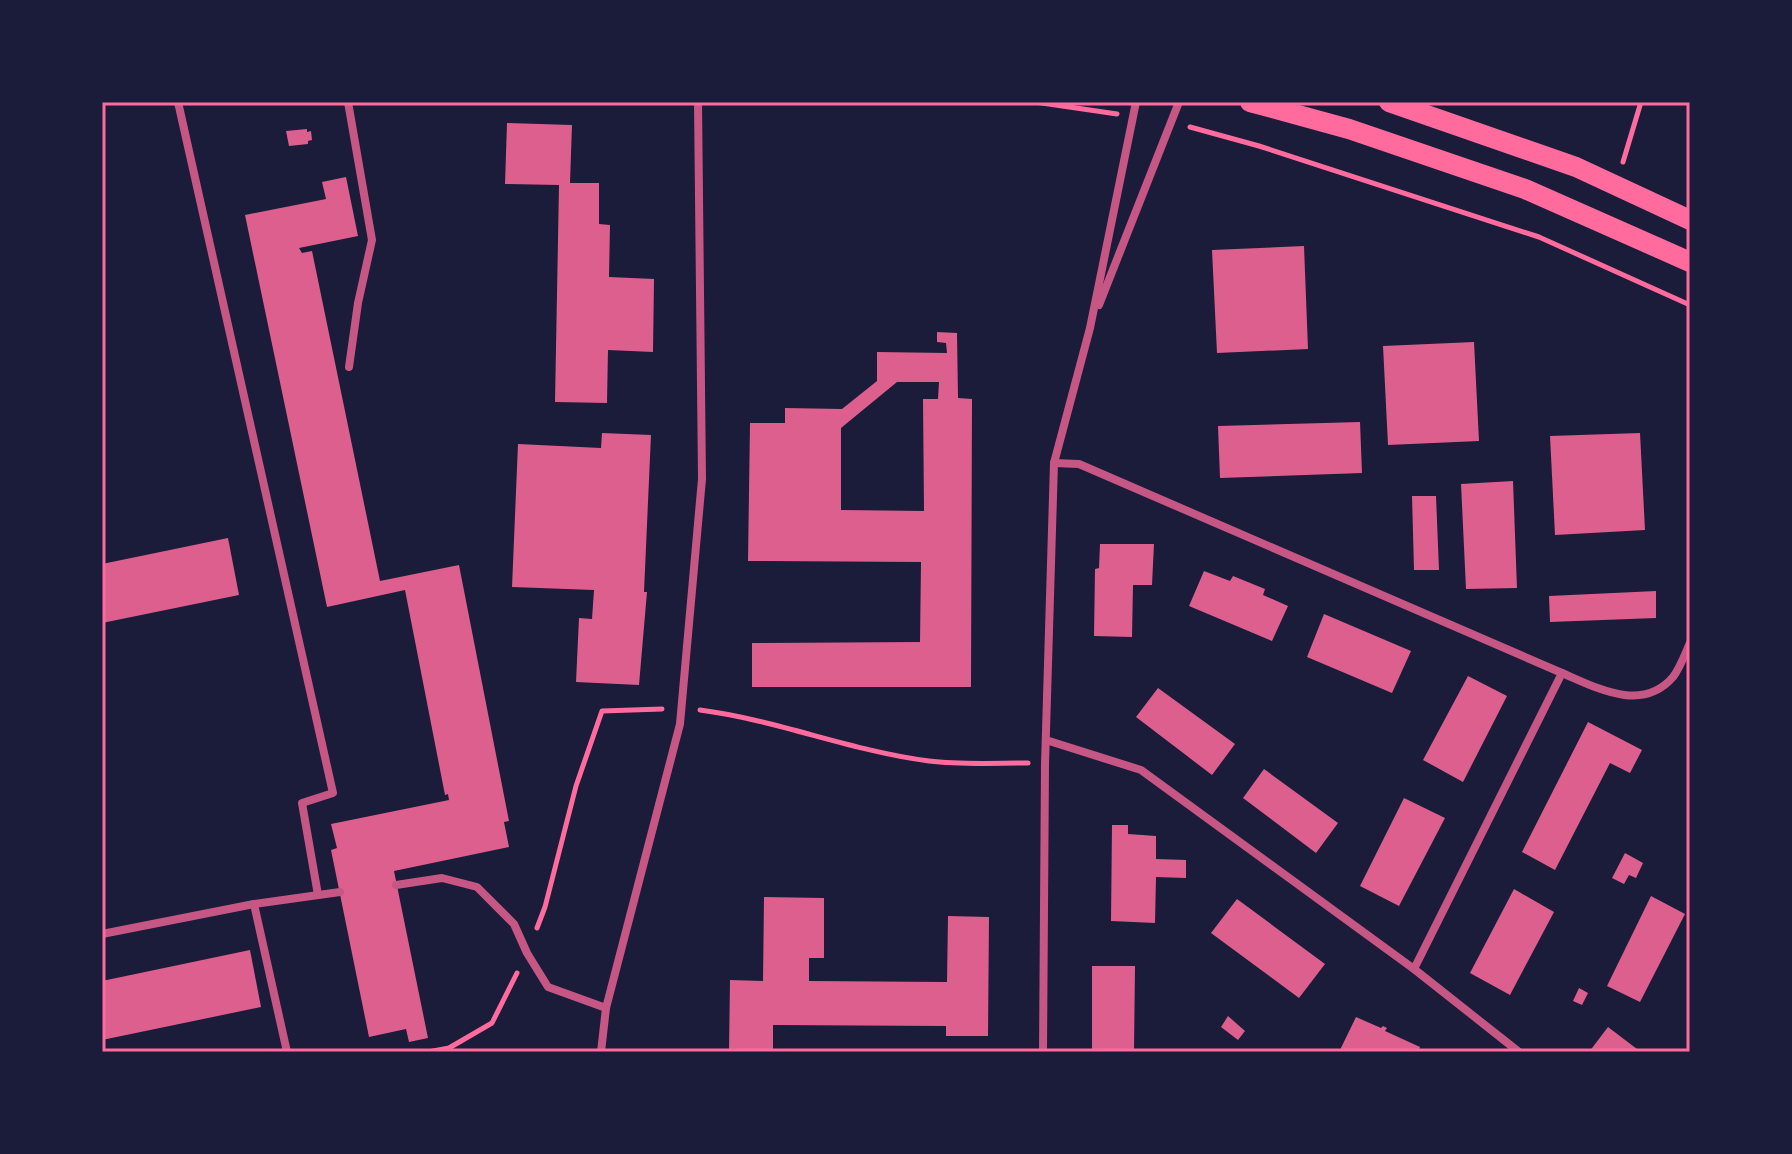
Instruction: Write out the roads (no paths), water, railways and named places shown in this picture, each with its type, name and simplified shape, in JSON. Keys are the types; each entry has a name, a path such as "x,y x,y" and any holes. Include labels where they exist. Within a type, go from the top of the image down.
{"main road":[{"path":"1250,102 1349,129 1525,189 1690,262"},
{"path":"1389,102 1576,167 1690,220"}],"street":[{"path":"178,102 333,793 302,803 318,895"},
{"path":"348,102 372,240 358,303 349,367"},
{"path":"601,1052 606,1008 680,724 702,479 698,102"},
{"path":"1043,1052 1045,764 1054,463 1090,328 1136,102"},
{"path":"1090,328 1179,102"},
{"path":"1054,463 1079,464 1611,693 1633,696 1657,692 1675,675 1690,643"},
{"path":"1414,969 1562,673"},
{"path":"1046,740 1141,770 1414,969 1519,1052"},
{"path":"396,885 442,878 477,887 514,924 548,987 606,1008"},
{"path":"102,934 254,904 340,892"},
{"path":"254,904 287,1052"}]}
